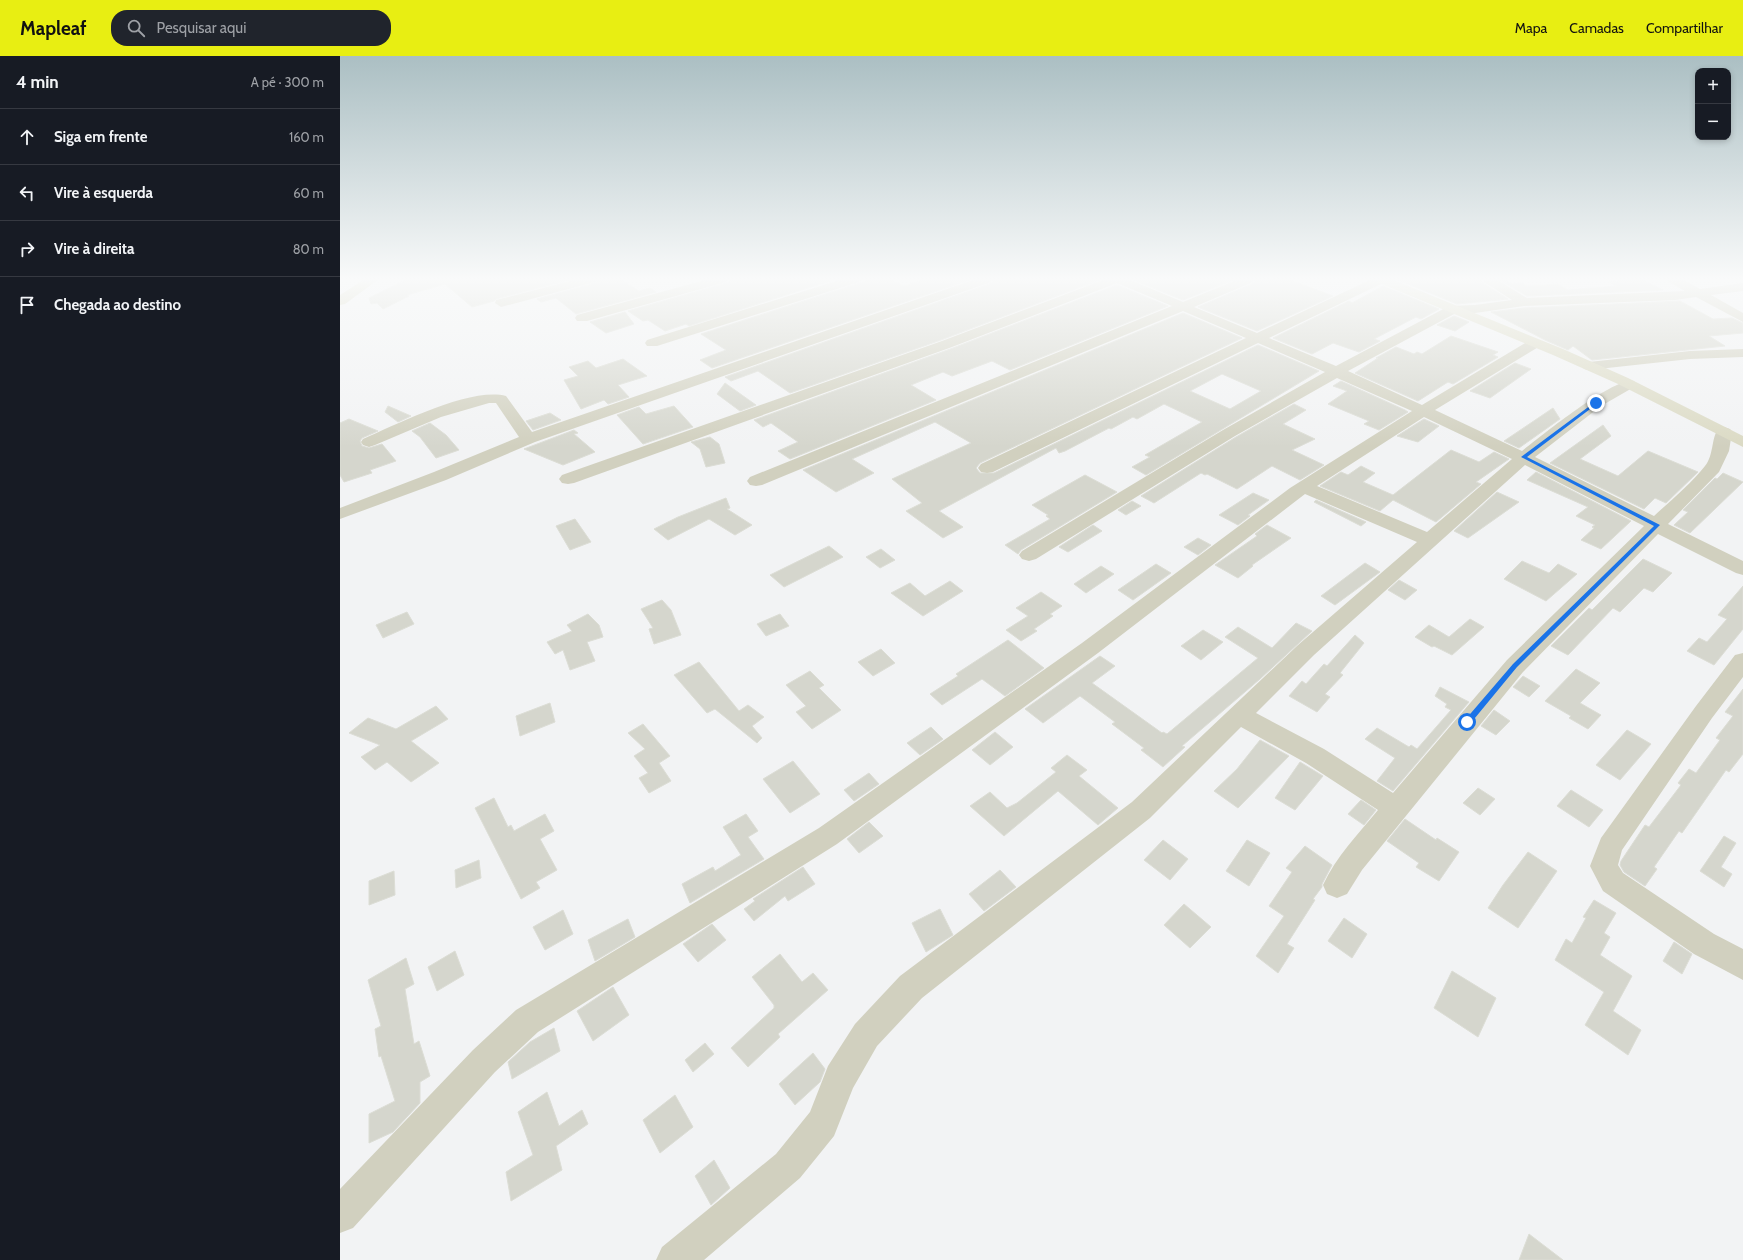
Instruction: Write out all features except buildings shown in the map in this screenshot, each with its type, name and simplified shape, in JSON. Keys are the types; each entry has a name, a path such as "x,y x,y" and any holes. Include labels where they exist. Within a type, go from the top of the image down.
{"main road":[{"path":"1516,335 1629,384 1743,442"}],"street":[{"path":"652,343 677,335"},
{"path":"340,514 440,476 529,439 826,335"},
{"path":"568,479 970,335"},
{"path":"756,481 1114,335"},
{"path":"1250,335 1424,411 1524,457 1743,569"},
{"path":"987,468 1263,335"},
{"path":"1029,555 1229,433 1336,372 1405,335"},
{"path":"340,1215 398,1155 484,1060 527,1021 828,836 1090,648 1193,568 1304,487 1535,343"},
{"path":"1589,366 1690,355 1743,353"},
{"path":"675,1260 788,1166 822,1124 840,1078 866,1035 911,987 1141,810 1306,650 1524,457 1596,403 1629,384"},
{"path":"369,442 464,404 483,398 494,397 501,398 529,439"},
{"path":"1337,885 1352,861 1515,666 1713,468 1721,451 1724,432"},
{"path":"1304,487 1429,540"},
{"path":"1743,662 1704,712 1610,846 1604,866 1613,882 1704,944 1743,965"},
{"path":"1239,715 1314,756 1397,809"}],"route":[{"path":"1467,722 1515,666 1657,525 1524,457 1596,403"}]}
